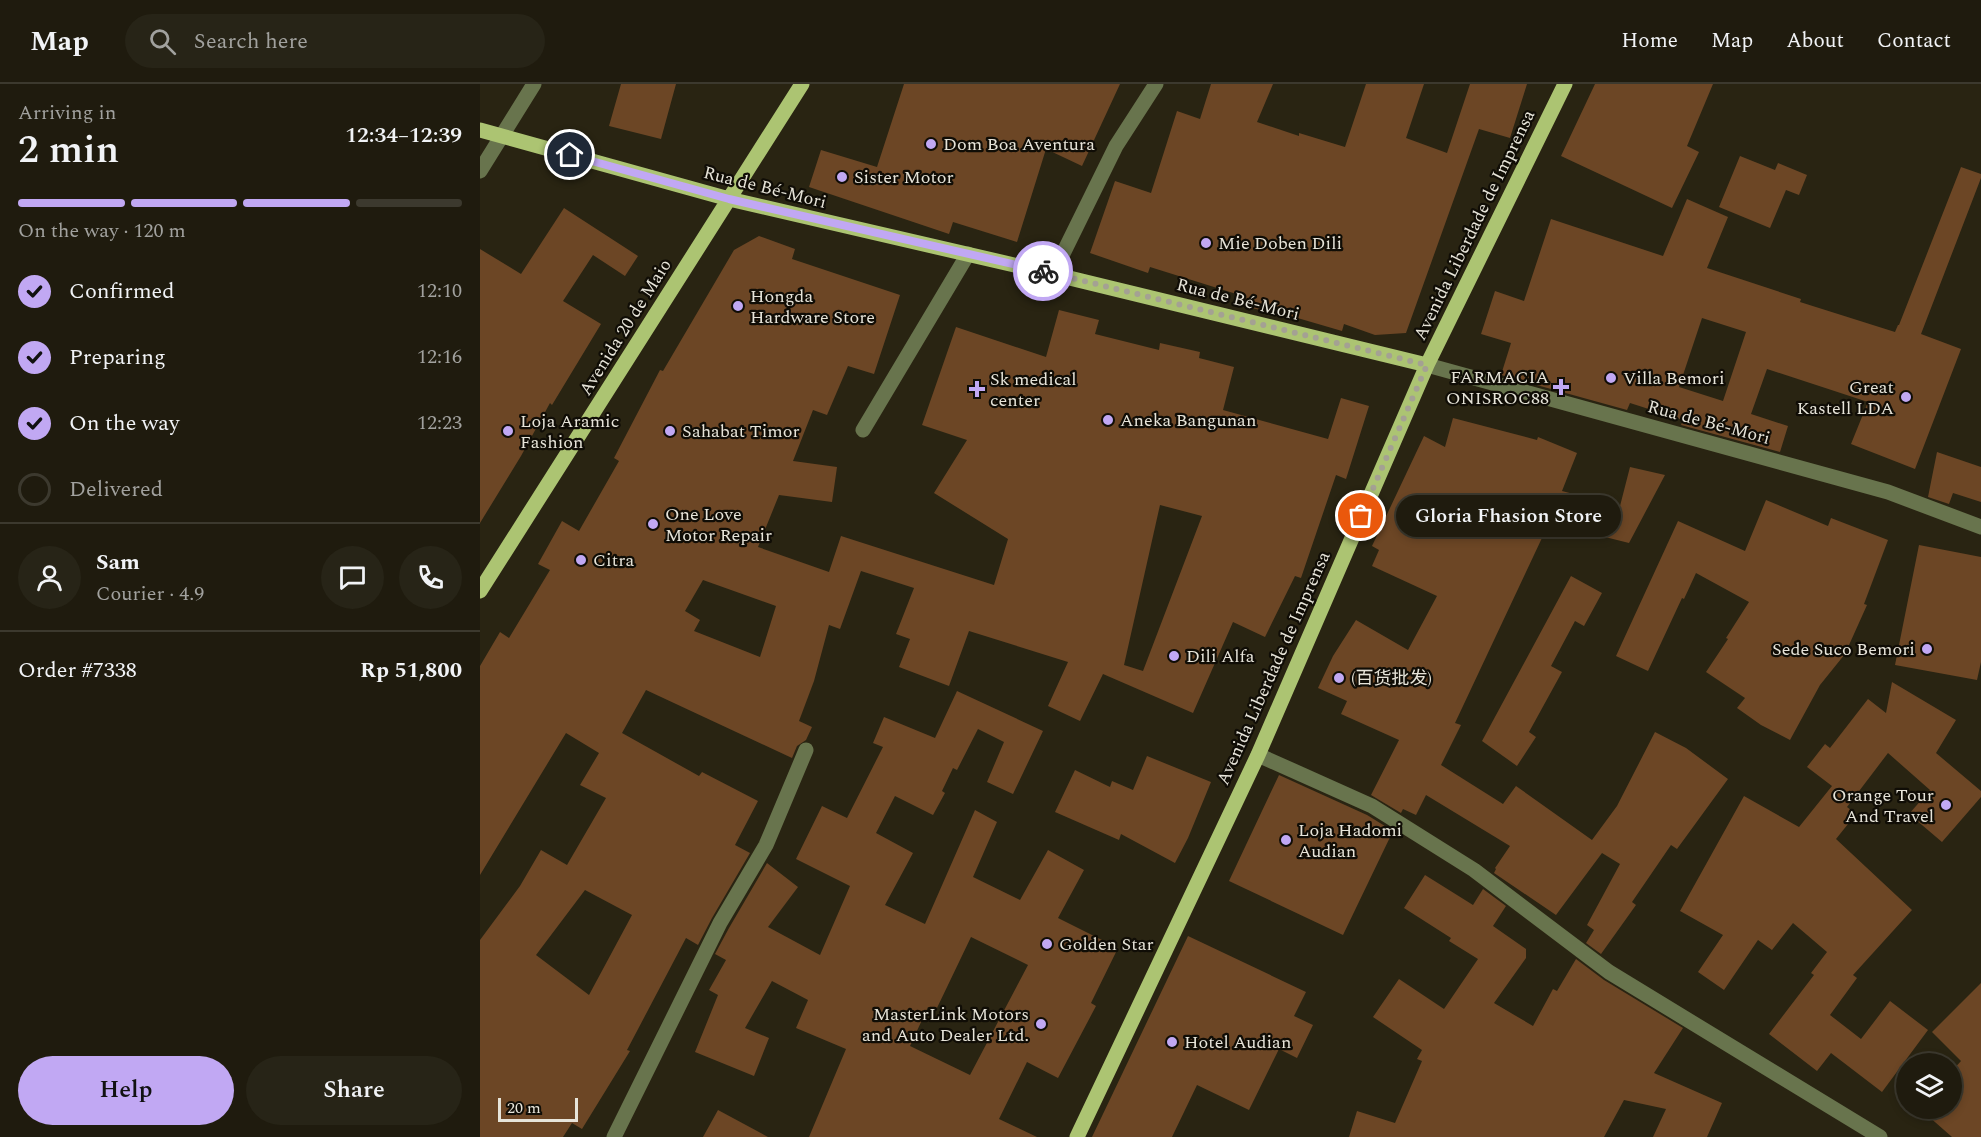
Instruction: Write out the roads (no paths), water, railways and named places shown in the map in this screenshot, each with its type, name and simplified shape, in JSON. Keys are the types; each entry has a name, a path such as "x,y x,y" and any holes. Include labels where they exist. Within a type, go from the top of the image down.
{"main road":[{"name":"Avenida 20 de Maio","path":"480,591 802,84"},
{"name":"Avenida Liberdade de Imprensa","path":"1077,1137 1258,755 1427,365 1564,84"},
{"name":"Rua de Bé-Mori","path":"480,130 729,199 1053,274 1427,365"}],"street":[{"path":"480,171 534,84"},
{"path":"1053,274 1116,146 1156,84"},
{"path":"862,430 968,254"},
{"name":"Rua de Bé-Mori","path":"1427,365 1888,492 1981,527"},
{"path":"614,1137 720,923 766,845 806,750"},
{"path":"1258,755 1372,806 1474,870 1609,972 1880,1137"}],"place":[{"name":"Dom Boa Aventura","path":"931,144"},
{"name":"Sister Motor","path":"842,177"},
{"name":"Mie Doben Dili","path":"1206,243"},
{"name":"Hongda Hardware Store","path":"738,306"},
{"name":"Villa Bemori","path":"1611,378"},
{"name":"FARMACIA ONISROC88","path":"1561,387"},
{"name":"Sk medical center","path":"977,389"},
{"name":"Great Kastell LDA","path":"1906,397"},
{"name":"Aneka Bangunan","path":"1108,420"},
{"name":"Loja Aramic Fashion","path":"508,431"},
{"name":"Sahabat Timor","path":"670,431"},
{"name":"Gloria Fhasion Store","path":"1361,516"},
{"name":"One Love Motor Repair","path":"653,524"},
{"name":"Citra","path":"581,560"},
{"name":"Sede Suco Bemori","path":"1927,649"},
{"name":"Dili Alfa","path":"1174,656"},
{"name":"(百货批发)","path":"1339,678"},
{"name":"Orange Tour And Travel","path":"1946,805"},
{"name":"Loja Hadomi Audian","path":"1286,840"},
{"name":"Golden Star","path":"1047,944"},
{"name":"MasterLink Motors and Auto Dealer Ltd.","path":"1041,1024"},
{"name":"Hotel Audian","path":"1172,1042"}]}
